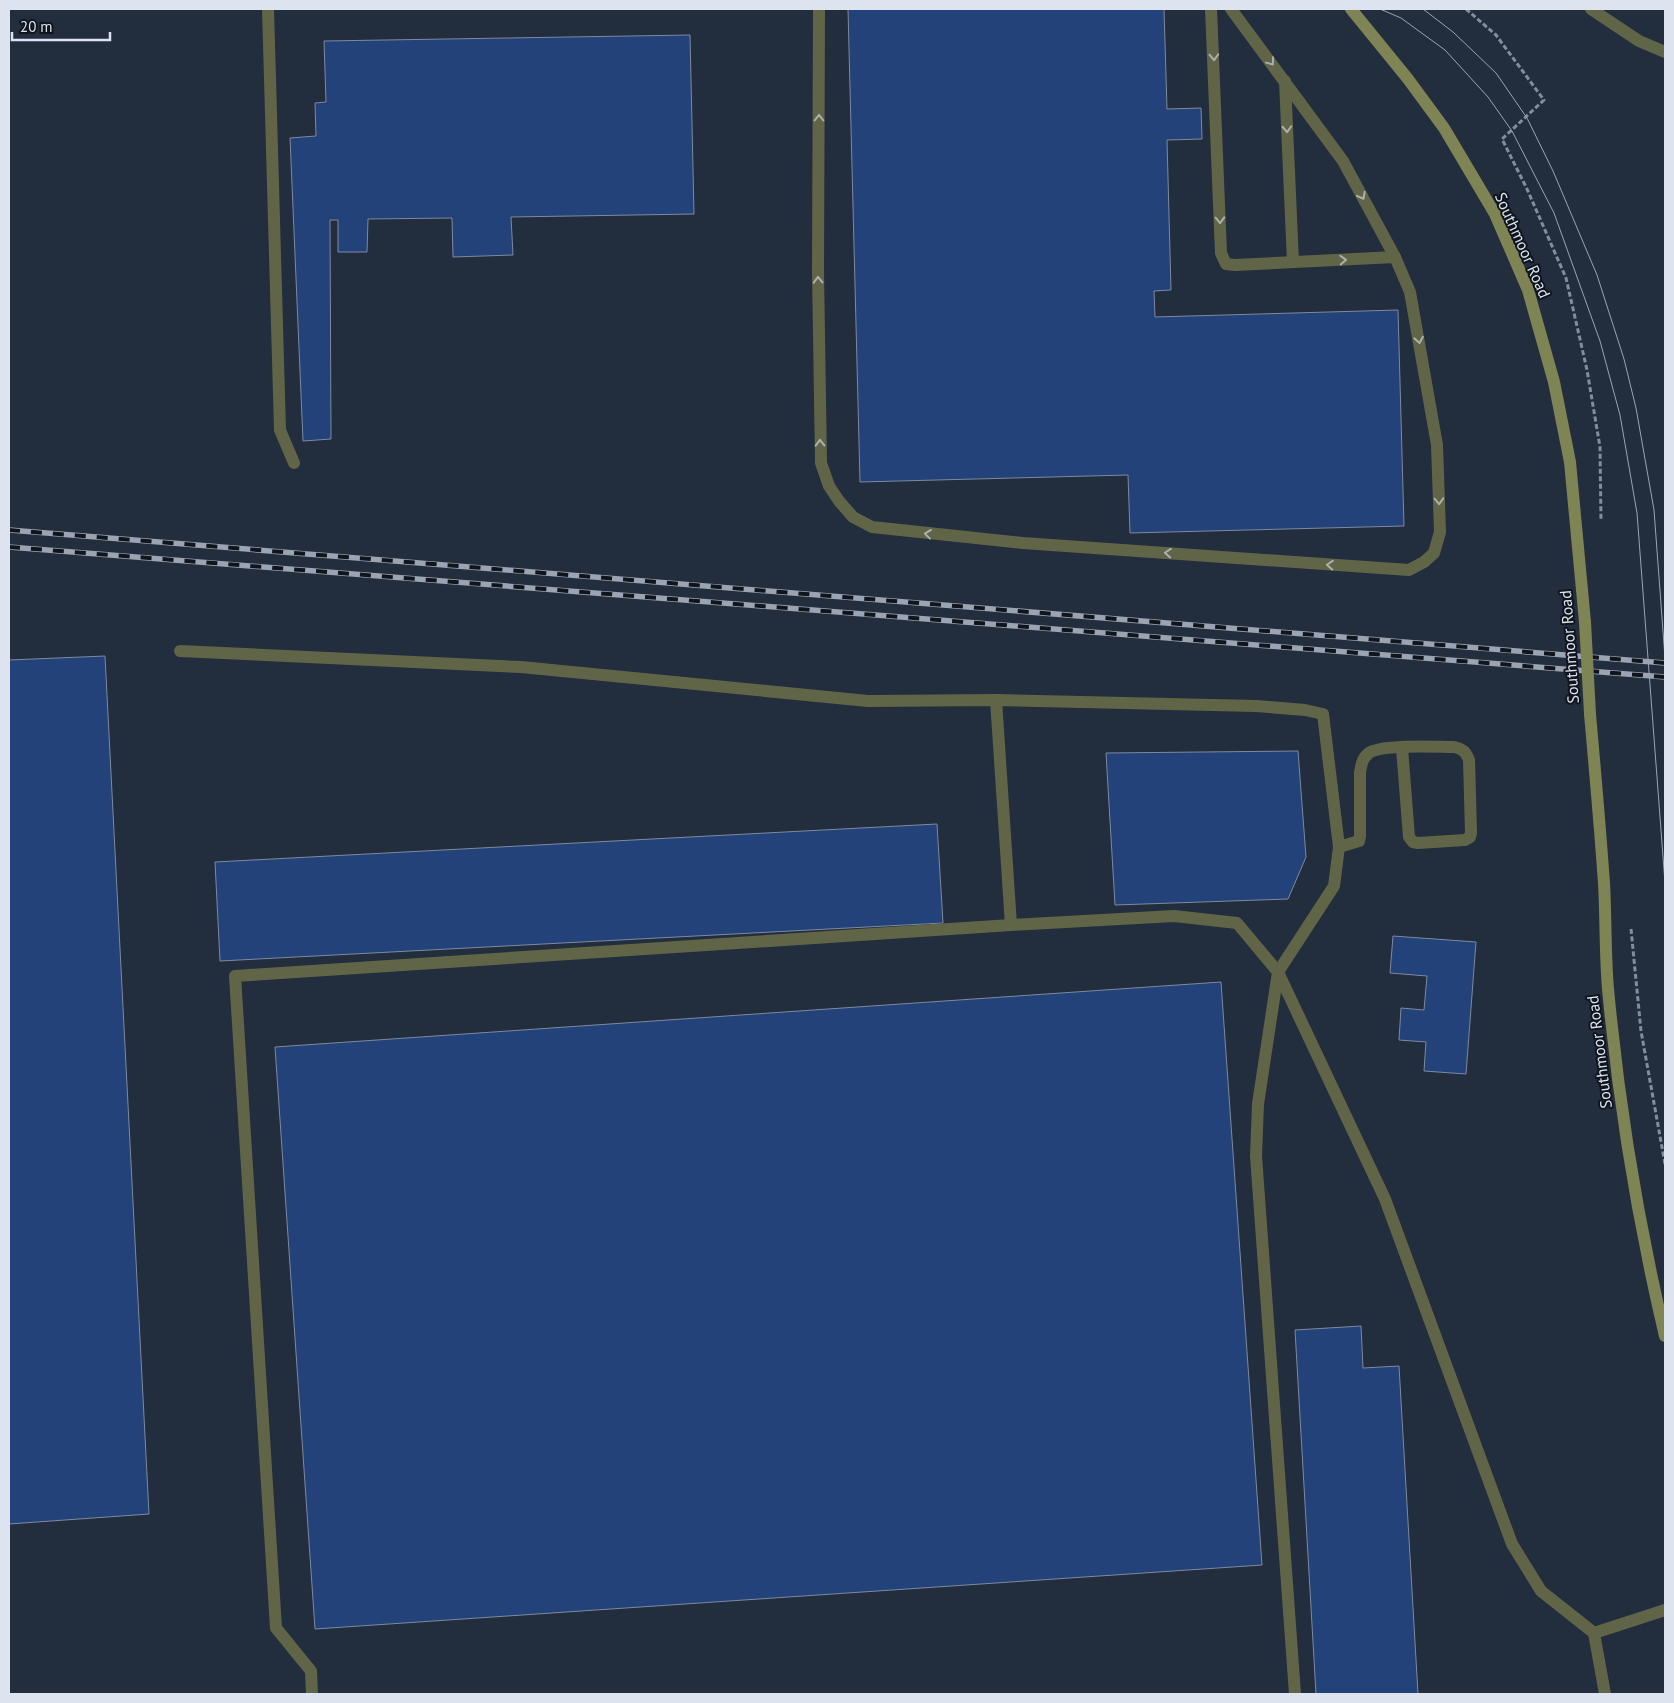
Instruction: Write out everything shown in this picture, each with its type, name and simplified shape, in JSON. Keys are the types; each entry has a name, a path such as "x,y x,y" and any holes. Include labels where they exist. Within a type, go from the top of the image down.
{"street":[{"path":"268,9 280,430 294,463"},
{"path":"819,9 818,271 821,463 829,486 852,517 872,527 1023,543 1409,570 1424,562 1434,553 1440,532 1437,445 1410,292 1394,257 1343,160 1231,9"},
{"path":"1211,9 1221,253 1226,264 1394,257"},
{"name":"Southmoor Road","path":"1351,9 1408,79 1444,128 1495,214 1528,290 1554,382 1570,462 1585,622 1590,714 1604,884 1608,988 1619,1084 1639,1212 1665,1336"},
{"path":"1591,9 1639,41 1665,52"},
{"path":"1285,81 1293,262"},
{"path":"180,651 521,666 868,701 996,700 1256,706 1305,710 1323,714 1339,847 1334,886 1278,972 1258,1104 1256,1156 1295,1694"},
{"path":"996,700 1011,925"},
{"path":"1339,847 1359,841 1361,763 1367,754 1382,748 1454,747 1462,749 1467,753 1469,760 1470,837 1465,840 1418,843 1413,842 1409,837 1402,748"},
{"path":"312,1694 311,1670 276,1628 235,976 1174,916 1237,923 1278,972 1385,1199 1512,1544 1541,1591 1594,1632 1605,1694"},
{"path":"1594,1632 1665,1610"}],"path":[{"path":"1466,9 1496,35 1544,100 1527,118"},
{"path":"1631,927 1641,1031 1665,1164"}],"building":[{"path":"848,9 1164,9 1167,109 1201,108 1202,139 1167,140 1171,290 1154,291 1155,317 1398,310 1404,526 1130,533 1128,475 860,482"},
{"path":"690,35 694,214 511,217 513,255 453,257 452,218 368,219 367,252 338,252 338,220 330,220 331,439 303,441 290,138 316,136 315,103 326,102 324,41"},
{"path":"105,656 149,1514 9,1524 9,660"},
{"path":"1298,751 1306,857 1288,899 1115,905 1106,753"},
{"path":"937,824 943,923 220,961 215,862"},
{"path":"1393,936 1476,942 1466,1074 1424,1071 1426,1042 1399,1040 1401,1008 1424,1010 1427,976 1390,973"},
{"path":"1221,982 1262,1565 315,1629 275,1047"},
{"path":"1361,1326 1363,1368 1399,1366 1418,1694 1316,1694 1295,1330"}],"tram line":[{"path":"1380,9 1401,18 1445,50 1488,97 1512,131 1554,213 1600,341 1620,415 1637,513 1665,883"},
{"path":"1423,9 1453,32 1496,73 1527,118 1553,171 1597,275 1624,359 1636,408 1654,510 1665,658"}],"railway":[{"path":"9,530 1665,663"},
{"path":"9,547 1665,677"}]}
